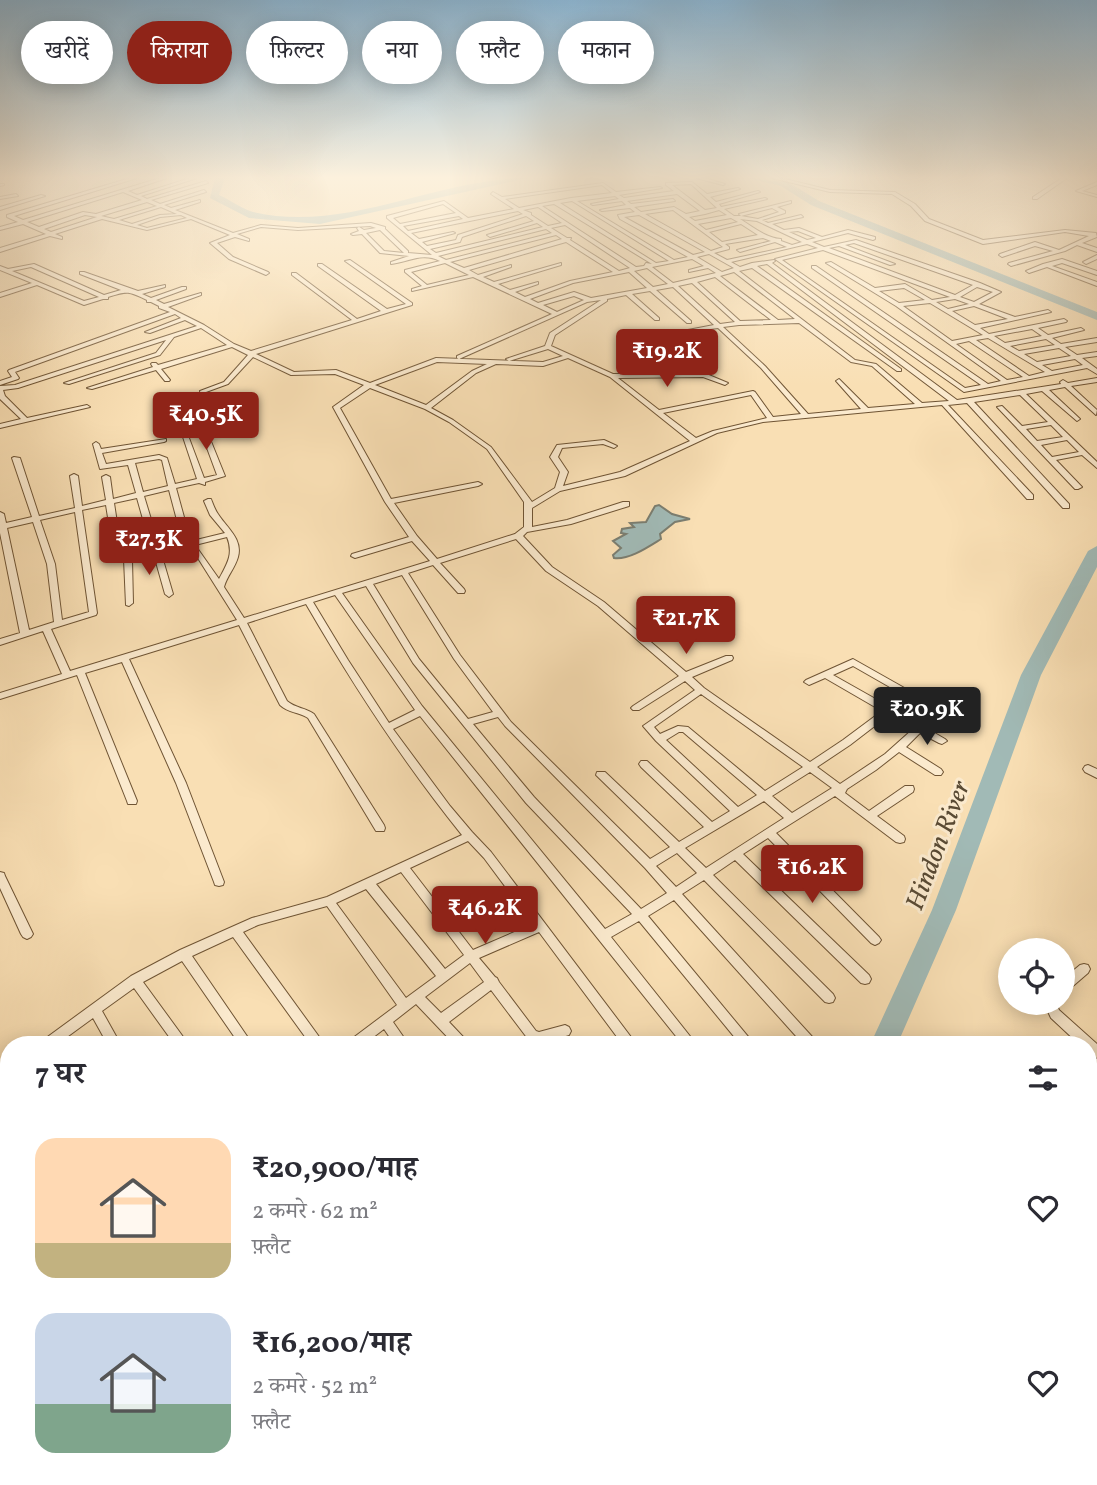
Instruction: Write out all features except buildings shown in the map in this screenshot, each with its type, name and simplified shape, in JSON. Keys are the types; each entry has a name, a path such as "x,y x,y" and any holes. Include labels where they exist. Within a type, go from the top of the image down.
{"street":[{"path":"217,247 231,258 266,273"},
{"path":"377,247 382,252 437,256 470,247"},
{"path":"400,247 406,253"},
{"path":"426,287 407,271 504,247"},
{"path":"464,270 543,247"},
{"path":"580,247 617,272"},
{"path":"600,247 631,269 689,322"},
{"path":"630,247 654,263"},
{"path":"652,247 673,260"},
{"path":"675,247 709,266 776,321"},
{"path":"699,247 736,270 853,360 874,365 920,405"},
{"path":"525,299 563,284 692,257 719,247"},
{"path":"732,247 749,256"},
{"path":"740,250 751,247"},
{"path":"691,271 791,247"},
{"path":"849,247 892,264"},
{"path":"872,247 998,292 970,306 947,310"},
{"path":"1002,255 1025,247"},
{"path":"1046,247 1058,251"},
{"path":"1011,264 1069,247"},
{"path":"426,248 448,262 557,314"},
{"path":"456,358 590,300 692,281 822,248 870,267 882,268 961,296 1015,319"},
{"path":"785,264 831,251"},
{"path":"393,263 422,254"},
{"path":"1086,262 1097,257"},
{"path":"798,272 848,258"},
{"path":"778,259 964,390 1066,506"},
{"path":"882,268 904,260"},
{"path":"252,352 406,306 409,302 348,261"},
{"path":"1029,271 1062,261 1097,274"},
{"path":"768,262 955,402"},
{"path":"829,263 898,305 1005,381"},
{"path":"493,284 559,264"},
{"path":"4,270 32,265 106,298"},
{"path":"320,265 385,311"},
{"path":"646,265 673,285 762,367 805,415"},
{"path":"752,265 899,370"},
{"path":"1045,265 1097,284"},
{"path":"414,290 509,266"},
{"path":"902,275 922,266"},
{"path":"814,267 1002,396"},
{"path":"4,270 83,303 126,290"},
{"path":"920,281 941,272"},
{"path":"82,273 138,293 202,326 232,345 300,376 336,372 427,408 489,448 530,506 527,530"},
{"path":"294,274 355,320"},
{"path":"85,288 102,281"},
{"path":"692,281 739,323"},
{"path":"509,292 536,283"},
{"path":"0,295 36,284"},
{"path":"898,305 961,296 978,284"},
{"path":"138,293 163,286"},
{"path":"875,290 901,286 933,302 1050,372 1068,385 1096,413"},
{"path":"149,301 184,288"},
{"path":"161,307 200,294"},
{"path":"538,305 574,294 590,300"},
{"path":"628,295 657,319"},
{"path":"961,296 974,315 961,318"},
{"path":"548,347 552,334 608,298"},
{"path":"1036,306 1097,340"},
{"path":"823,316 851,310"},
{"path":"976,327 1048,312"},
{"path":"0,383 16,378 12,370 173,313"},
{"path":"148,332 185,318"},
{"path":"690,331 739,323 802,321"},
{"path":"951,343 1063,321"},
{"path":"25,420 2,397 0,389 12,388 202,326"},
{"path":"1033,327 1097,372"},
{"path":"908,330 928,328"},
{"path":"1005,345 1081,330"},
{"path":"850,335 883,331"},
{"path":"119,333 157,367 167,380"},
{"path":"917,338 936,334"},
{"path":"66,383 163,351 171,336"},
{"path":"970,339 1026,376"},
{"path":"1019,353 1097,340"},
{"path":"90,388 232,345"},
{"path":"427,408 474,372 548,347 612,376 695,441"},
{"path":"74,348 94,362"},
{"path":"2,527 202,483 222,474 204,429 209,412 202,393 226,383 232,374 250,360 252,352"},
{"path":"1036,364 1097,354"},
{"path":"461,591 414,538 389,502 335,410 338,404 368,386 436,359 543,364 570,356"},
{"path":"964,390 1088,366"},
{"path":"888,375 908,367"},
{"path":"612,376 704,375 725,383"},
{"path":"839,381 866,410"},
{"path":"530,506 558,489 622,474 724,429 771,419 973,401 1093,381 1097,388"},
{"path":"1044,389 1077,419"},
{"path":"656,412 753,393 771,419"},
{"path":"1022,393 1097,466"},
{"path":"943,403 1030,497"},
{"path":"1064,407 1088,404"},
{"path":"0,426 87,407"},
{"path":"1000,407 1078,487"},
{"path":"1022,428 1053,422"},
{"path":"184,431 202,483"},
{"path":"1038,443 1069,438"},
{"path":"164,440 97,448 103,467 164,457 175,489 183,534 242,621 283,703 293,710 304,711 311,716 380,828"},
{"path":"558,489 564,472 554,457 559,446 604,442 614,446"},
{"path":"1051,458 1084,453"},
{"path":"16,458 51,564 58,624"},
{"path":"131,463 169,594"},
{"path":"0,642 88,617 93,611 74,476"},
{"path":"106,477 117,549"},
{"path":"389,502 478,484"},
{"path":"208,501 211,514 230,534 235,548 233,562 222,576 220,587"},
{"path":"0,696 437,563 518,536 527,530 568,522 626,504"},
{"path":"0,514 25,634"},
{"path":"129,603 126,561 230,534"},
{"path":"518,536 549,569 601,604 701,690 808,766 900,839"},
{"path":"355,556 414,538"},
{"path":"404,572 457,657 500,713 539,757 649,866 805,1036"},
{"path":"369,584 416,661 530,800 640,915 741,1036"},
{"path":"338,593 421,711 684,1036"},
{"path":"309,602 336,649 389,727 469,836 488,855 539,927 624,1036"},
{"path":"46,628 66,675"},
{"path":"124,657 181,783 219,881"},
{"path":"636,708 685,676 729,658"},
{"path":"809,682 853,662 967,727"},
{"path":"80,671 132,801"},
{"path":"825,674 887,712 942,741"},
{"path":"701,690 648,726 736,811"},
{"path":"649,866 808,766 887,712 907,695"},
{"path":"389,727 421,711"},
{"path":"468,722 500,713"},
{"path":"659,739 678,729 685,729 791,818"},
{"path":"603,936 791,818 840,791 900,748 918,729"},
{"path":"900,748 938,772"},
{"path":"644,764 711,827"},
{"path":"601,775 680,846 704,875 829,998"},
{"path":"869,816 909,789"},
{"path":"769,832 875,940"},
{"path":"58,1036 135,980 184,954 256,921 329,901 469,836"},
{"path":"736,854 865,979"},
{"path":"403,867 534,1036"},
{"path":"0,876 27,934"},
{"path":"368,883 443,977"},
{"path":"329,901 405,1006"},
{"path":"365,1036 471,956 539,927"},
{"path":"235,931 312,1036"},
{"path":"184,954 241,1036"},
{"path":"1075,977 1084,970"},
{"path":"135,980 176,1036"},
{"path":"440,1021 493,982"},
{"path":"417,997 454,1036"},
{"path":"94,1009 110,1036"},
{"path":"1056,1015 1079,1036"},
{"path":"385,1021 396,1036"},
{"path":"546,1036 565,1031"}],"water":[{"path":"659,505 672,514 690,519 675,522 660,534 661,539 638,552 614,558 613,555 621,548 613,541 626,534 621,533 622,529 634,527 630,523 646,522 655,506"}],"waterway":[{"name":"Hindon River","path":"926,247 1097,316"},
{"name":"Hindon River","path":"887,1036 944,910 1031,675 1097,551"}]}
